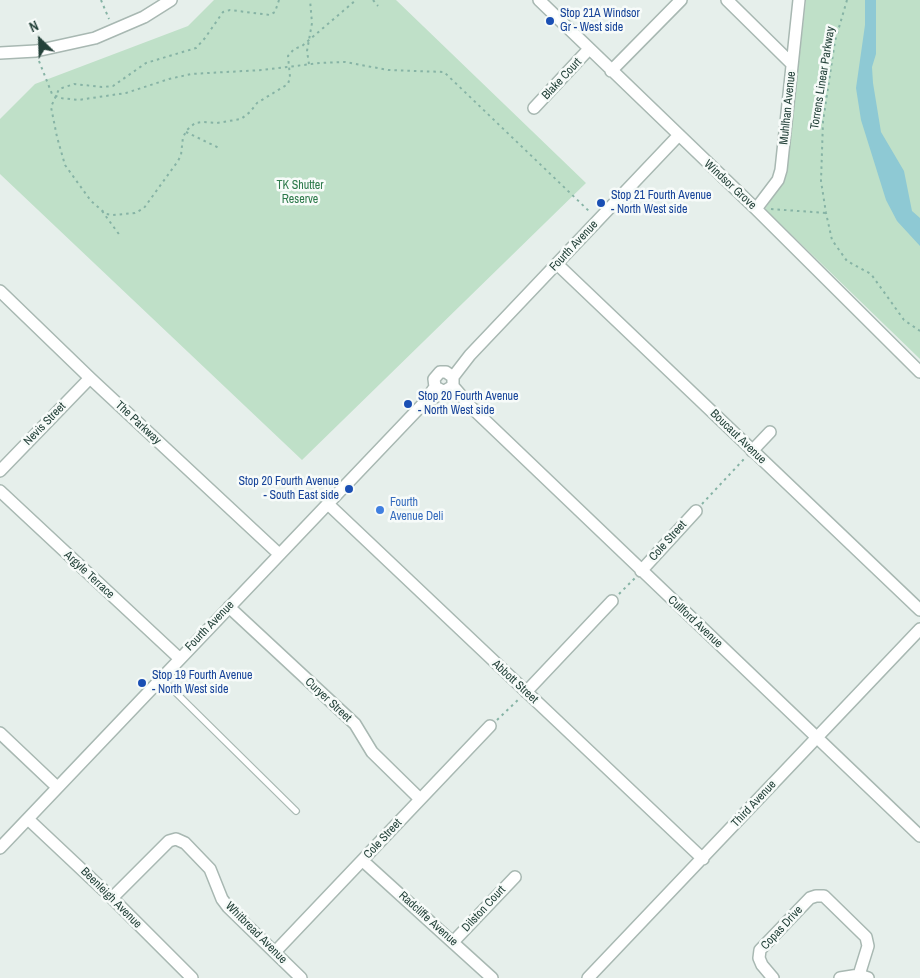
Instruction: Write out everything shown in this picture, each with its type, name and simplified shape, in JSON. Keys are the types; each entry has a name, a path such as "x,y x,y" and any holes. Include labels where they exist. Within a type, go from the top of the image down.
{"street":[{"path":"0,54 36,51 68,45 114,31 171,0"},
{"name":"Windsor Grove","path":"539,0 678,136 756,209 920,372"},
{"path":"611,71 681,0"},
{"path":"727,0 792,64"},
{"name":"Muhlhan Avenue","path":"756,209 778,180 781,170 799,0"},
{"name":"Blake Court","path":"534,108 589,49"},
{"name":"Fourth Avenue","path":"0,848 422,405 446,384 470,355 678,136"},
{"name":"Boucaut Avenue","path":"557,264 920,610"},
{"name":"The Parkway","path":"0,290 90,378 279,554"},
{"name":"Nevis Street","path":"0,471 90,378"},
{"name":"Cullford Avenue","path":"446,384 920,836"},
{"path":"752,451 770,432"},
{"name":"Argyle Terrace","path":"0,491 179,658"},
{"name":"Abbott Street","path":"328,504 703,859"},
{"name":"Cole Street","path":"642,571 696,511"},
{"path":"526,692 612,601"},
{"name":"Curyer Street","path":"229,607 355,724 372,752 420,799"},
{"name":"Third Avenue","path":"590,977 920,630"},
{"name":"Cole Street","path":"275,952 490,726"},
{"path":"0,733 57,787"},
{"name":"Beenleigh Avenue","path":"28,819 112,898 192,978"},
{"name":"Whitbread Avenue","path":"112,898 169,841 176,840 185,843 204,861 228,907 275,952 294,976"},
{"name":"Radcliffe Avenue","path":"363,861 492,978"},
{"name":"Dilston Court","path":"453,942 515,877"},
{"name":"Copas Drive","path":"773,978 762,965 759,958 760,950 810,898 816,896 824,896 866,937 868,946 864,977 840,978"}],"lane":[{"path":"161,678 296,812"}],"path":[{"path":"101,0 114,31"},
{"path":"280,0 275,12 270,15 230,10 223,12 196,48 146,63 113,86 97,87 74,84 59,89 52,107 65,165 83,192 106,214 124,215 144,208 178,162 186,132 196,123 228,122 241,119 257,103 288,84 290,77 288,56 294,49 308,41 356,0"},
{"path":"309,65 307,51 312,23 310,0"},
{"path":"373,0 378,6"},
{"name":"Torrens Linear Parkway","path":"847,0 835,42 823,121 821,181 826,213 832,240 846,261 871,274 904,320 920,331"},
{"path":"36,51 46,84 55,96 78,100 138,91 169,79 191,74 288,68 345,62 388,70 444,72 598,220"},
{"path":"186,132 219,148"},
{"path":"99,208 122,237"},
{"path":"756,209 826,213"},
{"path":"696,511 752,451"},
{"path":"612,601 642,571"},
{"path":"490,726 526,692"}],"green space":[{"name":"TK Shutter Reserve","path":"214,0 396,0 586,183 302,460 0,174 0,119 35,84 188,26"},
{"path":"806,0 920,0 920,359 765,209 786,176"}],"water":[{"path":"865,0 876,0 876,54 872,67 881,132 904,171 912,211 920,218 920,246 897,221 886,200 861,120 856,88 865,25"}],"place":[{"name":"Stop 21A Windsor Gr - West side","path":"550,21"},
{"name":"Stop 21 Fourth Avenue - North West side","path":"601,203"},
{"name":"Stop 20 Fourth Avenue - North West side","path":"408,404"},
{"name":"Stop 20 Fourth Avenue - South East side","path":"349,489"},
{"name":"Fourth Avenue Deli","path":"380,510"},
{"name":"Stop 19 Fourth Avenue - North West side","path":"142,683"}]}
